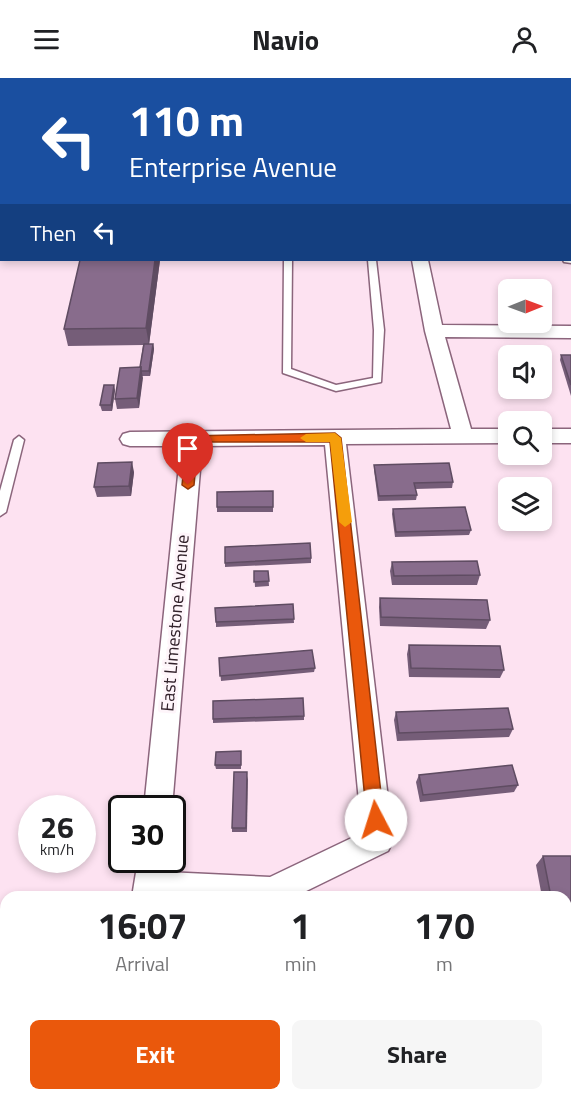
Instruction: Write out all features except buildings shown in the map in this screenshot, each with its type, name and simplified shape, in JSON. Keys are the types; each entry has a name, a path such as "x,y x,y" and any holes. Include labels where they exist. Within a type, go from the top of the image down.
{"street":[{"path":"420,261 435,331 463,436"},
{"path":"435,331 571,332"},
{"path":"130,439 498,436"},
{"path":"552,436 571,436"},
{"name":"East Limestone Avenue","path":"159,795 192,438"},
{"path":"273,891 378,842 335,438"},
{"path":"150,881 260,891"}],"lane":[{"path":"288,261 286,371 336,388 378,380 379,330 372,261"},
{"path":"0,512 19,440"}],"slow traffic":[{"path":"306,438 335,438 345,522"}],"route":[{"path":"188,485 192,438 335,438 376,820"}]}
